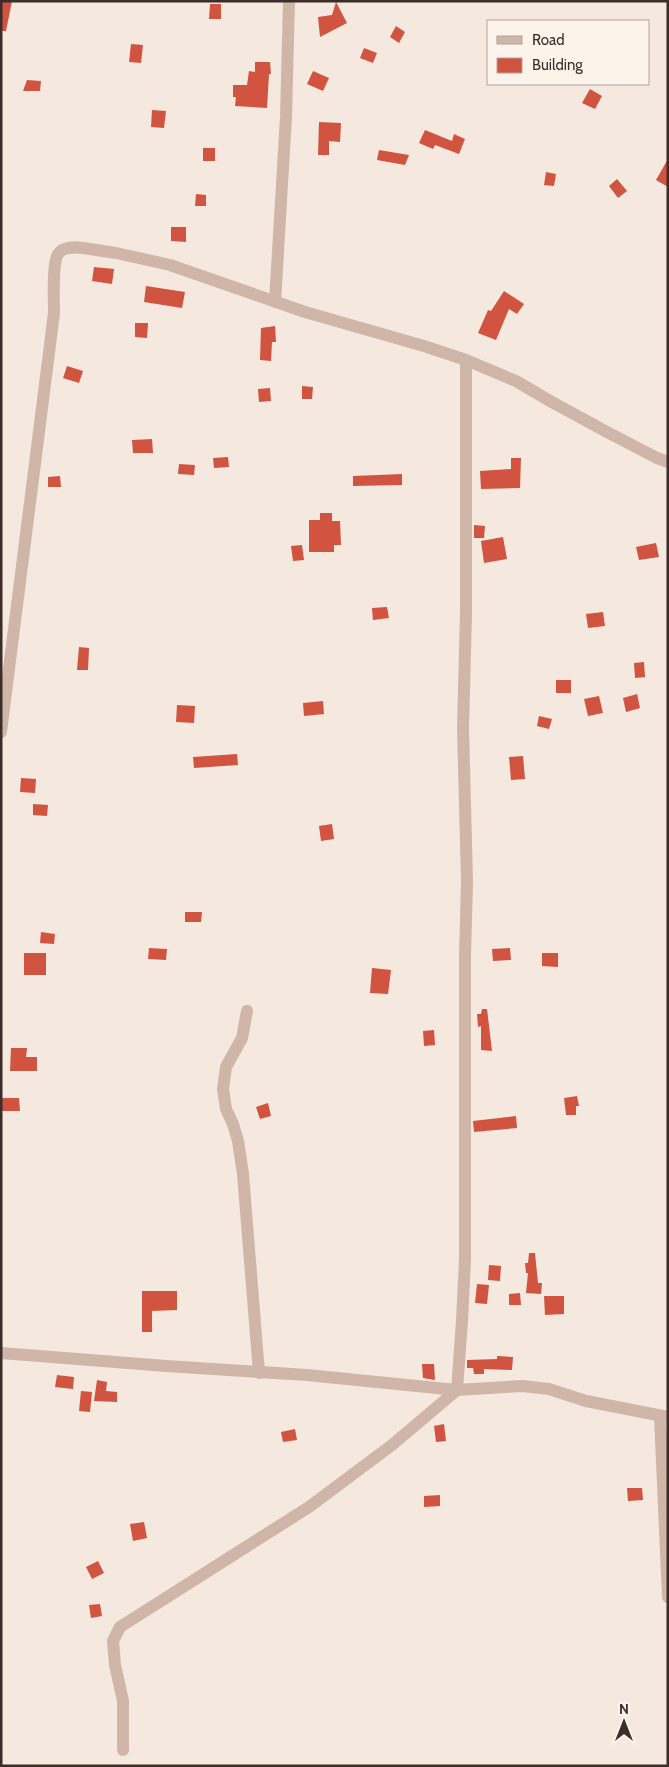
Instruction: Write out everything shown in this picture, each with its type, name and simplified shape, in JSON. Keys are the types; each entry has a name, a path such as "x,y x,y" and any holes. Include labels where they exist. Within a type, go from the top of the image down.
{"street":[{"path":"275,302 286,117 289,1"},
{"path":"1,732 54,313 55,262 58,254 64,249 73,247 83,248 153,260 275,302 466,360 516,380 550,401 668,462"},
{"path":"123,1750 123,1701 115,1665 113,1641 120,1627 309,1507 392,1445 456,1390 462,1321 465,1251 465,957 467,882 463,728 466,613 466,360"},
{"path":"247,1011 242,1038 226,1067 223,1089 226,1109 238,1141 243,1174 259,1372"},
{"path":"1,1353 307,1375 456,1390 522,1386 548,1389 586,1401 664,1416 668,1597"}],"building":[{"path":"1,1 12,1 6,31 1,31"},
{"path":"336,2 347,23 320,37 318,17 332,15"},
{"path":"210,4 221,4 221,19 209,19"},
{"path":"396,26 405,32 399,43 390,37"},
{"path":"131,44 143,45 141,63 129,62"},
{"path":"364,48 377,53 373,63 360,58"},
{"path":"255,62 270,62 271,74 269,74 267,108 235,106 236,97 233,97 233,85 247,85 249,71 255,72"},
{"path":"313,71 329,78 323,91 307,84"},
{"path":"27,80 41,81 40,91 23,91"},
{"path":"590,89 602,96 595,109 582,103"},
{"path":"152,110 166,111 164,128 151,127"},
{"path":"319,122 341,123 340,142 329,141 329,155 318,155"},
{"path":"425,130 452,141 454,134 465,139 459,154 435,145 433,149 419,143"},
{"path":"203,148 215,148 215,161 203,161"},
{"path":"379,150 409,155 405,165 377,160"},
{"path":"668,159 668,187 656,180"},
{"path":"546,172 556,174 554,186 544,185"},
{"path":"617,179 627,191 618,198 609,186"},
{"path":"196,194 206,195 206,206 195,206"},
{"path":"171,227 186,227 186,242 171,241"},
{"path":"94,267 114,269 112,284 92,281"},
{"path":"146,286 185,292 182,308 144,302"},
{"path":"504,291 524,304 517,314 509,309 496,340 478,333 488,310 491,311"},
{"path":"135,323 148,323 147,338 135,337"},
{"path":"275,326 276,342 272,342 271,361 260,360 261,328"},
{"path":"67,366 83,371 79,383 63,378"},
{"path":"302,386 313,387 312,399 302,399"},
{"path":"270,388 271,401 259,402 258,389"},
{"path":"152,439 153,453 133,453 132,440"},
{"path":"228,457 229,467 214,468 213,458"},
{"path":"511,458 521,458 520,488 481,489 480,471 511,469"},
{"path":"179,464 195,465 194,475 178,474"},
{"path":"402,474 402,485 353,486 353,476"},
{"path":"60,476 61,487 48,487 48,477"},
{"path":"320,513 332,513 332,521 340,521 341,545 334,545 334,552 309,552 309,520 320,520"},
{"path":"474,525 485,526 484,538 474,538"},
{"path":"503,537 507,559 484,563 481,541"},
{"path":"656,543 659,557 639,560 636,547"},
{"path":"302,545 304,560 293,561 291,546"},
{"path":"387,607 389,618 373,620 372,608"},
{"path":"603,612 605,626 588,628 586,614"},
{"path":"79,647 89,648 88,670 77,670"},
{"path":"644,662 645,677 635,678 634,663"},
{"path":"556,680 571,680 571,693 556,693"},
{"path":"637,694 640,708 626,712 623,698"},
{"path":"599,696 603,713 588,716 584,699"},
{"path":"323,701 324,714 304,716 303,703"},
{"path":"177,705 195,706 194,723 176,722"},
{"path":"539,716 552,719 549,729 537,726"},
{"path":"237,754 238,765 194,768 193,757"},
{"path":"523,756 525,779 511,780 509,757"},
{"path":"21,778 36,779 35,793 20,792"},
{"path":"33,804 48,805 47,816 33,815"},
{"path":"332,824 334,839 321,841 319,826"},
{"path":"185,912 202,912 201,922 185,922"},
{"path":"41,932 55,934 54,944 40,943"},
{"path":"149,948 167,949 166,960 148,959"},
{"path":"510,948 511,960 493,961 492,949"},
{"path":"24,953 46,953 46,975 24,975"},
{"path":"542,953 558,953 558,967 542,966"},
{"path":"372,968 391,970 388,994 370,993"},
{"path":"482,1009 487,1009 492,1051 481,1050 481,1026 478,1027 477,1014 481,1014"},
{"path":"434,1030 435,1045 424,1046 423,1031"},
{"path":"11,1048 27,1048 26,1057 37,1057 37,1071 10,1071"},
{"path":"577,1096 579,1106 576,1106 576,1115 566,1115 564,1098"},
{"path":"1,1098 19,1098 20,1111 1,1111"},
{"path":"268,1103 271,1116 260,1119 256,1107"},
{"path":"516,1116 517,1128 474,1132 473,1121"},
{"path":"529,1253 535,1253 538,1283 542,1283 541,1294 526,1293 528,1273 526,1273 525,1263 528,1263"},
{"path":"489,1265 501,1266 500,1281 488,1280"},
{"path":"477,1284 489,1285 487,1304 475,1303"},
{"path":"142,1291 177,1291 177,1310 152,1311 152,1332 142,1332"},
{"path":"520,1293 521,1305 509,1305 509,1294"},
{"path":"544,1296 564,1296 564,1314 545,1315"},
{"path":"497,1356 513,1357 512,1370 484,1369 484,1374 474,1374 473,1368 467,1368 467,1360 497,1359"},
{"path":"422,1364 434,1364 435,1380 423,1378"},
{"path":"57,1375 74,1377 73,1389 55,1387"},
{"path":"97,1380 107,1382 106,1391 117,1392 117,1402 94,1401"},
{"path":"81,1391 92,1392 90,1412 79,1411"},
{"path":"444,1424 446,1441 436,1442 434,1426"},
{"path":"295,1429 297,1440 283,1442 281,1432"},
{"path":"627,1488 642,1488 643,1500 628,1501"},
{"path":"440,1495 440,1506 424,1507 424,1496"},
{"path":"144,1522 147,1538 133,1541 130,1524"},
{"path":"98,1561 104,1573 92,1579 86,1567"},
{"path":"100,1604 102,1616 91,1618 89,1605"}]}
